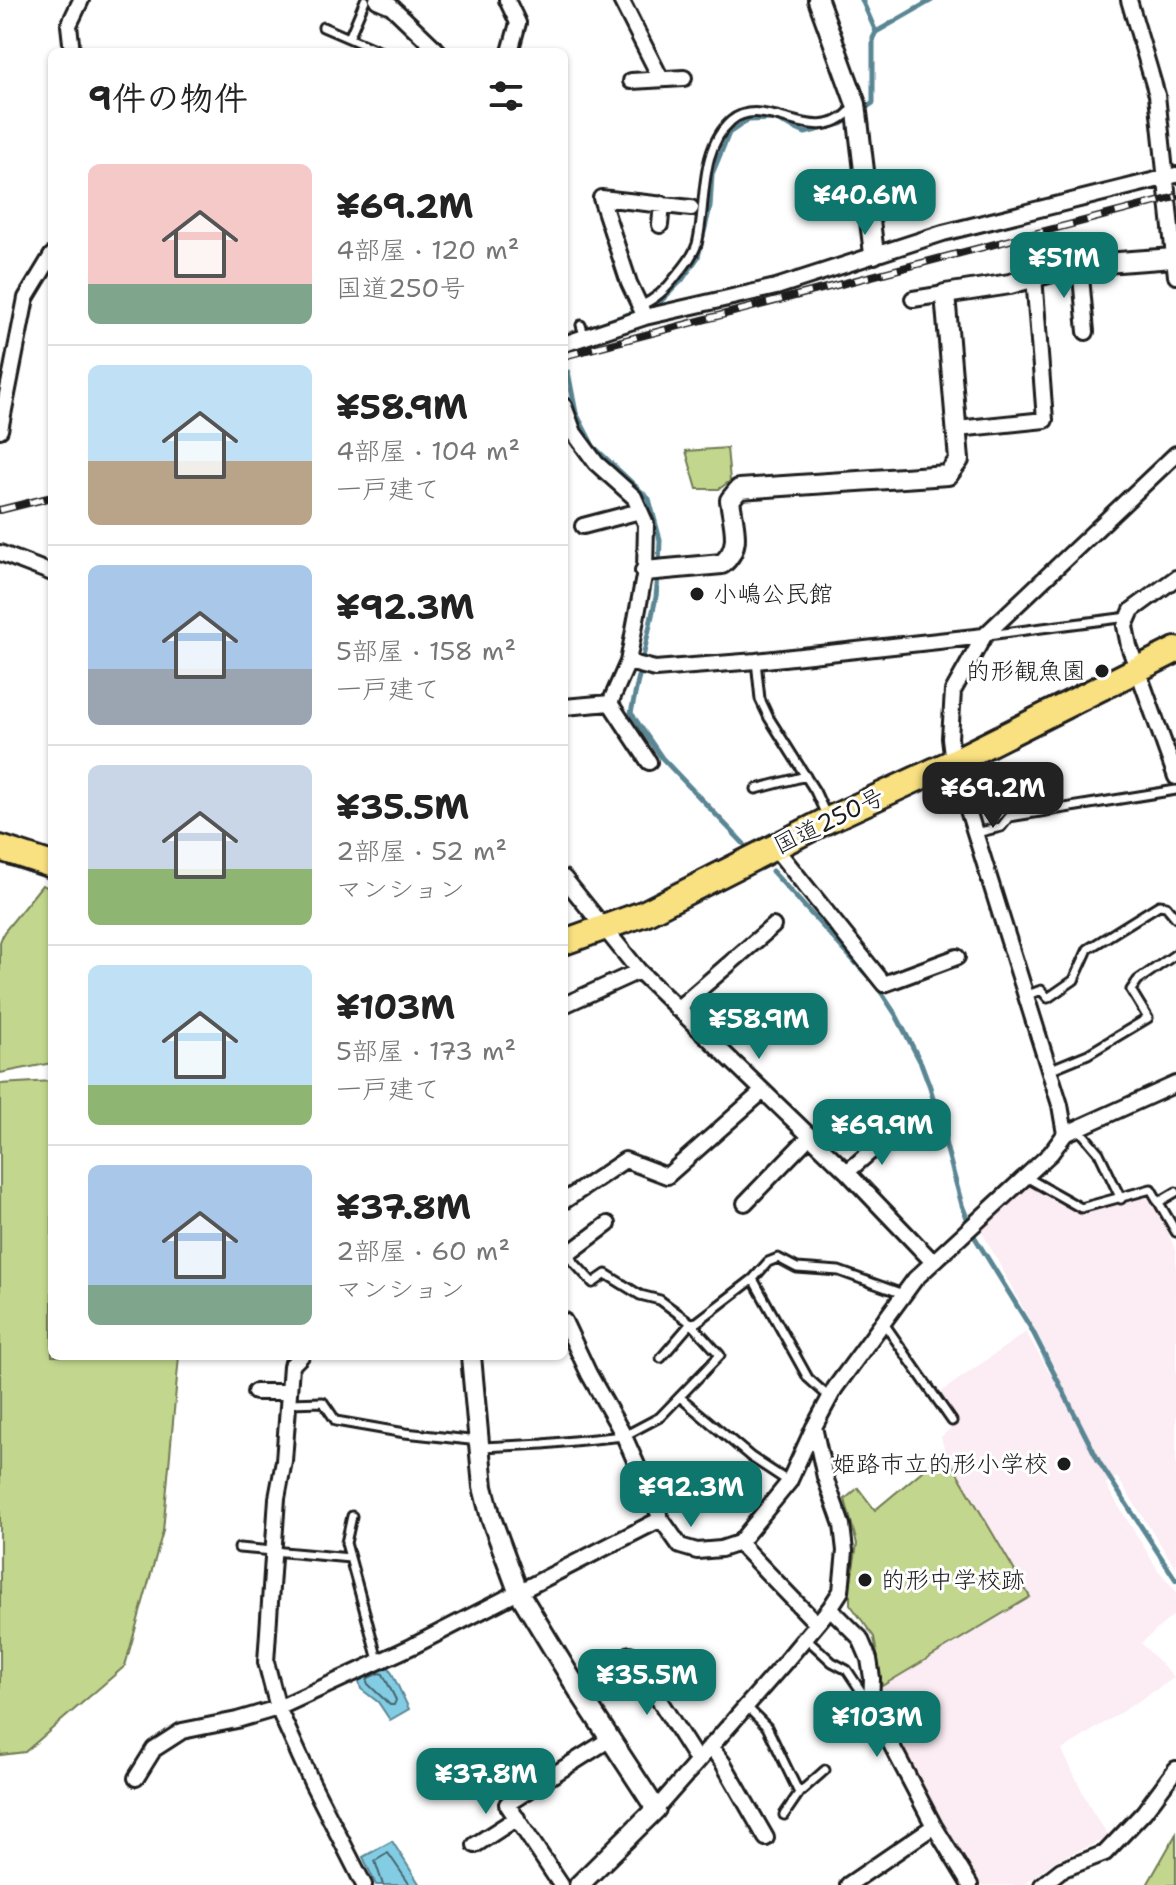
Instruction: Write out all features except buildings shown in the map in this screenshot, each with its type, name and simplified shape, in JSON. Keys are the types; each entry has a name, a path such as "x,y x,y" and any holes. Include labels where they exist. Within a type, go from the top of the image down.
{"highway":[{"name":"国道250号","path":"568,941 645,913 1176,650"},
{"path":"0,848 48,864"}],"street":[{"path":"72,48 69,25 81,0"},
{"path":"377,0 391,6 435,48"},
{"path":"507,0 518,23 511,48"},
{"path":"621,0 661,79"},
{"path":"818,0 858,112 874,254"},
{"path":"913,299 1010,284 1080,265 1175,267 1171,176 1157,95 1129,0"},
{"path":"631,81 684,78"},
{"path":"568,342 642,310 776,287 943,233 1171,176"},
{"path":"642,310 629,283 601,198 691,208"},
{"path":"660,225 662,204"},
{"path":"0,430 26,298 48,262"},
{"path":"1080,265 1086,332"},
{"path":"957,429 1045,420 1034,276"},
{"path":"654,570 722,564 729,558 735,548 730,500 739,489 948,475 959,460 945,294"},
{"path":"568,417 574,433 596,463 634,497 646,524 654,570 630,663 610,703"},
{"path":"1071,1131 1025,996 953,762 950,738 953,691 984,636 1176,454"},
{"path":"583,526 640,511"},
{"path":"0,553 48,571"},
{"path":"1176,578 1132,610 1125,626 1129,646 1176,777"},
{"path":"630,663 649,668 756,661 984,636"},
{"path":"568,707 610,703"},
{"path":"610,703 649,762"},
{"path":"775,848 884,984 957,957"},
{"path":"568,883 639,971 847,1172 933,1262"},
{"path":"677,1009 773,926"},
{"path":"568,1003 639,971"},
{"path":"568,1329 624,1436 661,1519 680,1546 697,1551 739,1543 789,1482 830,1397 915,1279 1071,1131 1176,1084"},
{"path":"568,1198 625,1160 667,1176 763,1091"},
{"path":"847,1172 892,1133"},
{"path":"745,1203 809,1137"},
{"path":"568,1254 608,1224"},
{"path":"297,1360 291,1366 266,1662 278,1708 364,1885"},
{"path":"471,1360 483,1487 518,1591 656,1809"},
{"path":"255,1392 289,1397"},
{"path":"579,1885 656,1809 830,1608 841,1591 845,1551 842,1525 825,1477 814,1427"},
{"path":"136,1778 154,1749 182,1731 278,1708 413,1646 661,1519"},
{"path":"739,1543 816,1623"},
{"path":"830,1608 860,1638 869,1659 871,1706 934,1826 970,1885"},
{"path":"630,1654 697,1760"},
{"path":"561,1885 507,1804 610,1739"},
{"path":"710,1746 766,1838"},
{"path":"1042,1885 1061,1870 1105,1853 1144,1812 1176,1769"},
{"path":"475,1845 517,1818"},
{"path":"848,1885 934,1826"}],"lane":[{"path":"349,38 365,0"},
{"path":"323,27 372,48"},
{"path":"642,310 668,287 696,247 711,153 734,118 769,114 806,125 821,125 858,112"},
{"path":"984,636 1128,617"},
{"path":"756,661 760,699 828,820"},
{"path":"756,789 806,776"},
{"path":"974,834 1001,827 1009,817 1176,790"},
{"path":"1025,996 1041,990 1048,998 1074,980 1088,949 1159,905 1173,908 1176,918"},
{"path":"1049,1070 1088,1054 1148,1018 1131,990 1138,980 1176,954"},
{"path":"1071,1131 1099,1153 1121,1199"},
{"path":"1026,1177 1081,1208 1151,1189 1176,1232"},
{"path":"1159,1202 1176,1192"},
{"path":"289,1397 323,1402 336,1421 480,1444 543,1444 624,1436 660,1417 720,1355 691,1323 660,1300 640,1295 606,1274 593,1283 568,1258"},
{"path":"661,1358 691,1323 697,1322 753,1279 768,1262 778,1258 797,1268 839,1271 903,1294"},
{"path":"753,1279 808,1378 830,1397"},
{"path":"883,1322 952,1421"},
{"path":"681,1398 751,1457 789,1482"},
{"path":"352,1516 346,1543 378,1660"},
{"path":"239,1548 350,1558"},
{"path":"805,1637 832,1662 847,1670 871,1706"},
{"path":"746,1706 767,1727 799,1793"},
{"path":"784,1815 799,1793 825,1770"}],"shaded area":[{"name":"姫路市立的形小学校","path":"1028,1184 1078,1213 1150,1193 1176,1251 1176,1568 1117,1477 1105,1484 1158,1570 1176,1591 1176,1613 1141,1643 1174,1678 1062,1750 1092,1811 1108,1835 1056,1860 1023,1885 977,1885 903,1752 887,1714 882,1686 1030,1597 945,1452 941,1437 951,1428 906,1360 884,1333 889,1325 938,1394 1026,1332 1050,1374 1057,1371 981,1230"}],"green space":[{"path":"727,448 730,481 719,489 697,489 686,451"},
{"path":"42,885 48,887 48,1064 0,1073 0,942 4,932"},
{"path":"48,1081 48,1360 179,1360 163,1531 125,1666 25,1752 0,1755 0,1084"},
{"path":"945,1452 1030,1597 882,1686 874,1637 850,1604 857,1544 845,1499 858,1488 875,1510"},
{"path":"1176,1834 1176,1885 1147,1885"}],"water":[{"path":"387,1663 409,1709 390,1720 378,1702 361,1689 357,1675"},
{"path":"392,1841 420,1885 376,1885 363,1857"}],"waterway":[{"path":"862,0 876,32"},
{"path":"861,111 873,103 873,38 876,32 932,0"},
{"path":"568,335 658,304 682,280 698,257 710,207 712,174 729,133 748,120 774,119 805,133 841,124 852,117"},
{"path":"568,372 576,413 593,446 649,499 660,540 659,565"},
{"path":"658,575 631,713 662,758 744,844"},
{"path":"772,871 877,986 896,1015 930,1087 962,1205 974,1236 1032,1330 1099,1462 1176,1580"}],"railway":[{"path":"568,355 1176,197"},
{"path":"0,510 48,498"}],"place":[{"name":"小嶋公民館","path":"697,594"},
{"name":"的形観魚園","path":"1102,671"},
{"name":"姫路市立的形小学校","path":"1064,1464"},
{"name":"的形中学校跡","path":"865,1580"}]}
